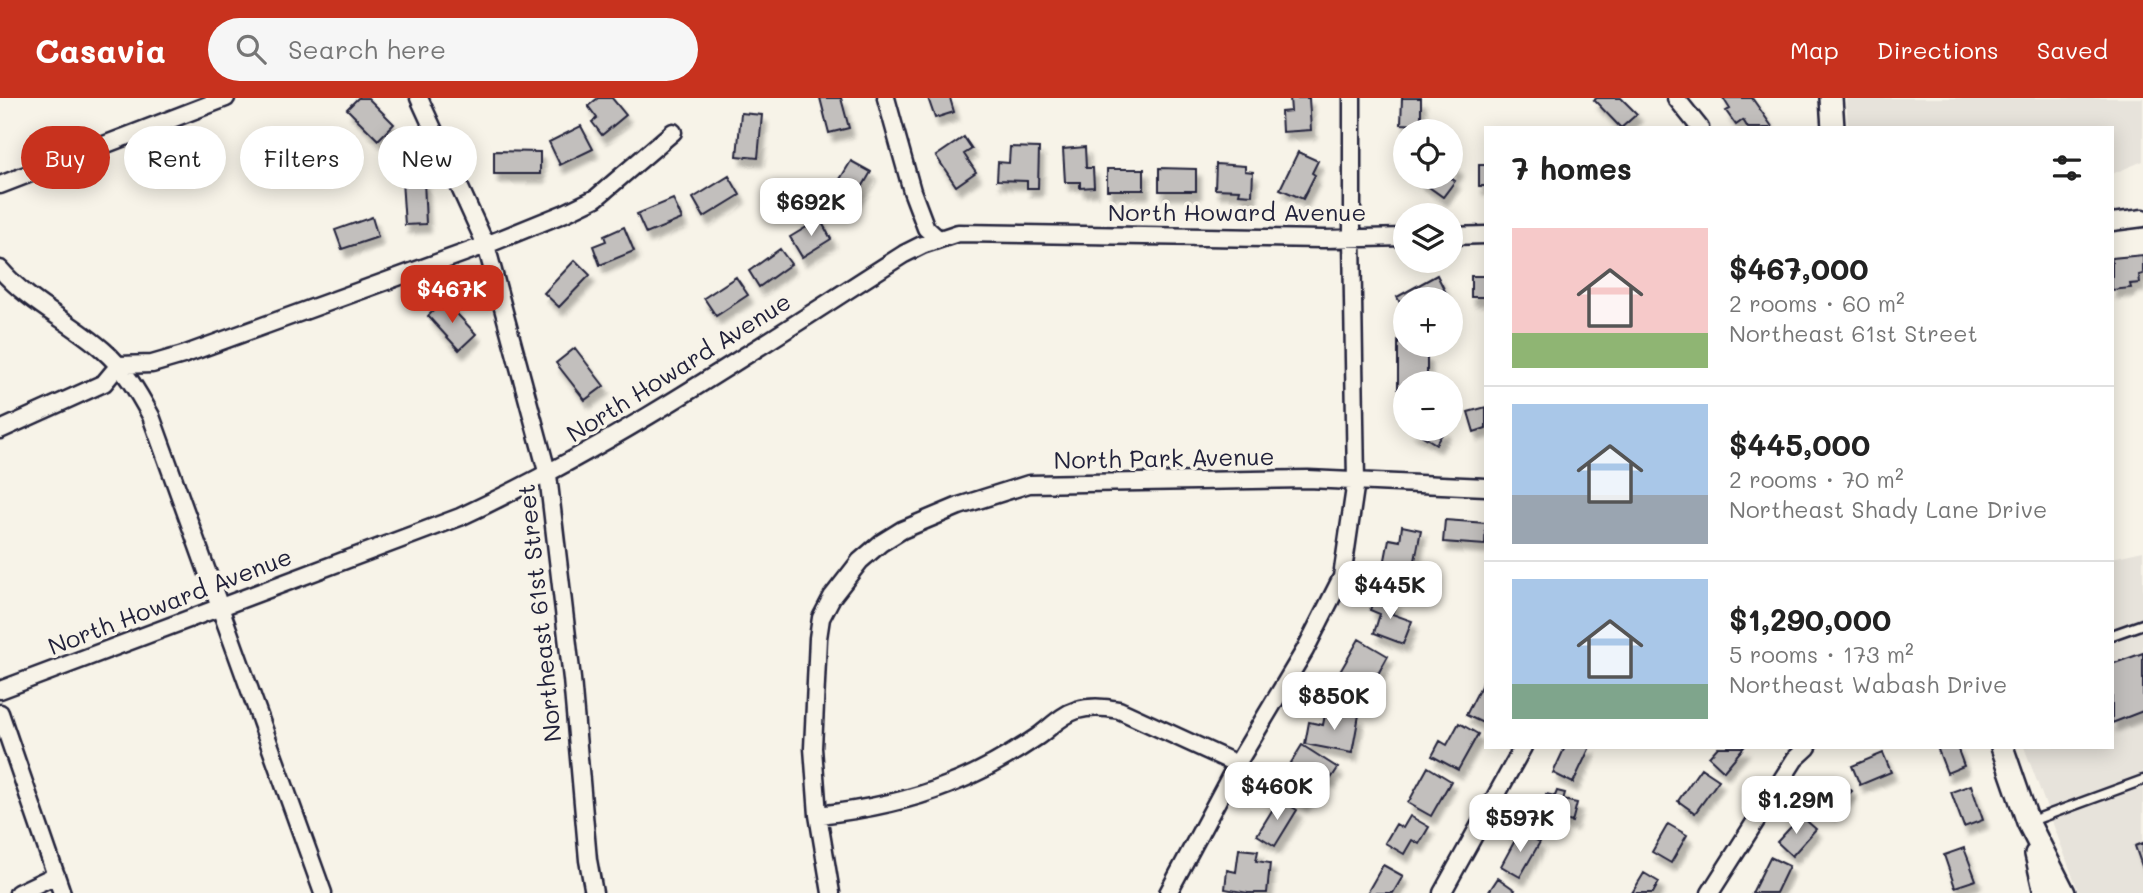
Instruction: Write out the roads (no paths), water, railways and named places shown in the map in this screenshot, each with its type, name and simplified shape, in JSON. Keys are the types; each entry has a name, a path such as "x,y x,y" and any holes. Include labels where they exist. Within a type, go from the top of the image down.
{"street":[{"path":"0,185 226,98"},
{"name":"Northeast 61st Street","path":"419,98 486,245 548,475 572,680 588,860 594,893"},
{"path":"886,98 912,191 926,228 938,239"},
{"path":"1168,893 1237,764 1305,649 1342,577 1356,481 1353,98"},
{"path":"1676,98 1698,126"},
{"path":"1831,98 1833,126"},
{"path":"0,430 104,383 119,365 152,364 183,355 565,214 596,198 673,132"},
{"path":"2114,222 2143,218"},
{"name":"North Howard Avenue","path":"0,690 460,517 548,475 649,416 904,254 938,239 958,233 1393,237"},
{"path":"1463,236 1484,236"},
{"path":"0,269 50,312 89,338 119,365 137,389 151,416 323,893"},
{"name":"North Park Avenue","path":"831,893 818,815 813,748 818,638 821,618 832,597 860,561 881,543 902,530 959,506 1029,484 1308,479 1484,487"},
{"path":"818,815 862,810 905,800 947,785 1013,752 1066,715 1087,708 1119,710 1237,764"},
{"path":"0,713 62,893"},
{"path":"1442,893 1522,749"},
{"path":"1710,893 1795,760 1806,749"},
{"path":"2002,749 2028,821 2046,892"},
{"path":"18,893 56,875"}],"lane":[{"path":"2114,634 2143,624"},
{"path":"2028,821 2143,780"}]}
